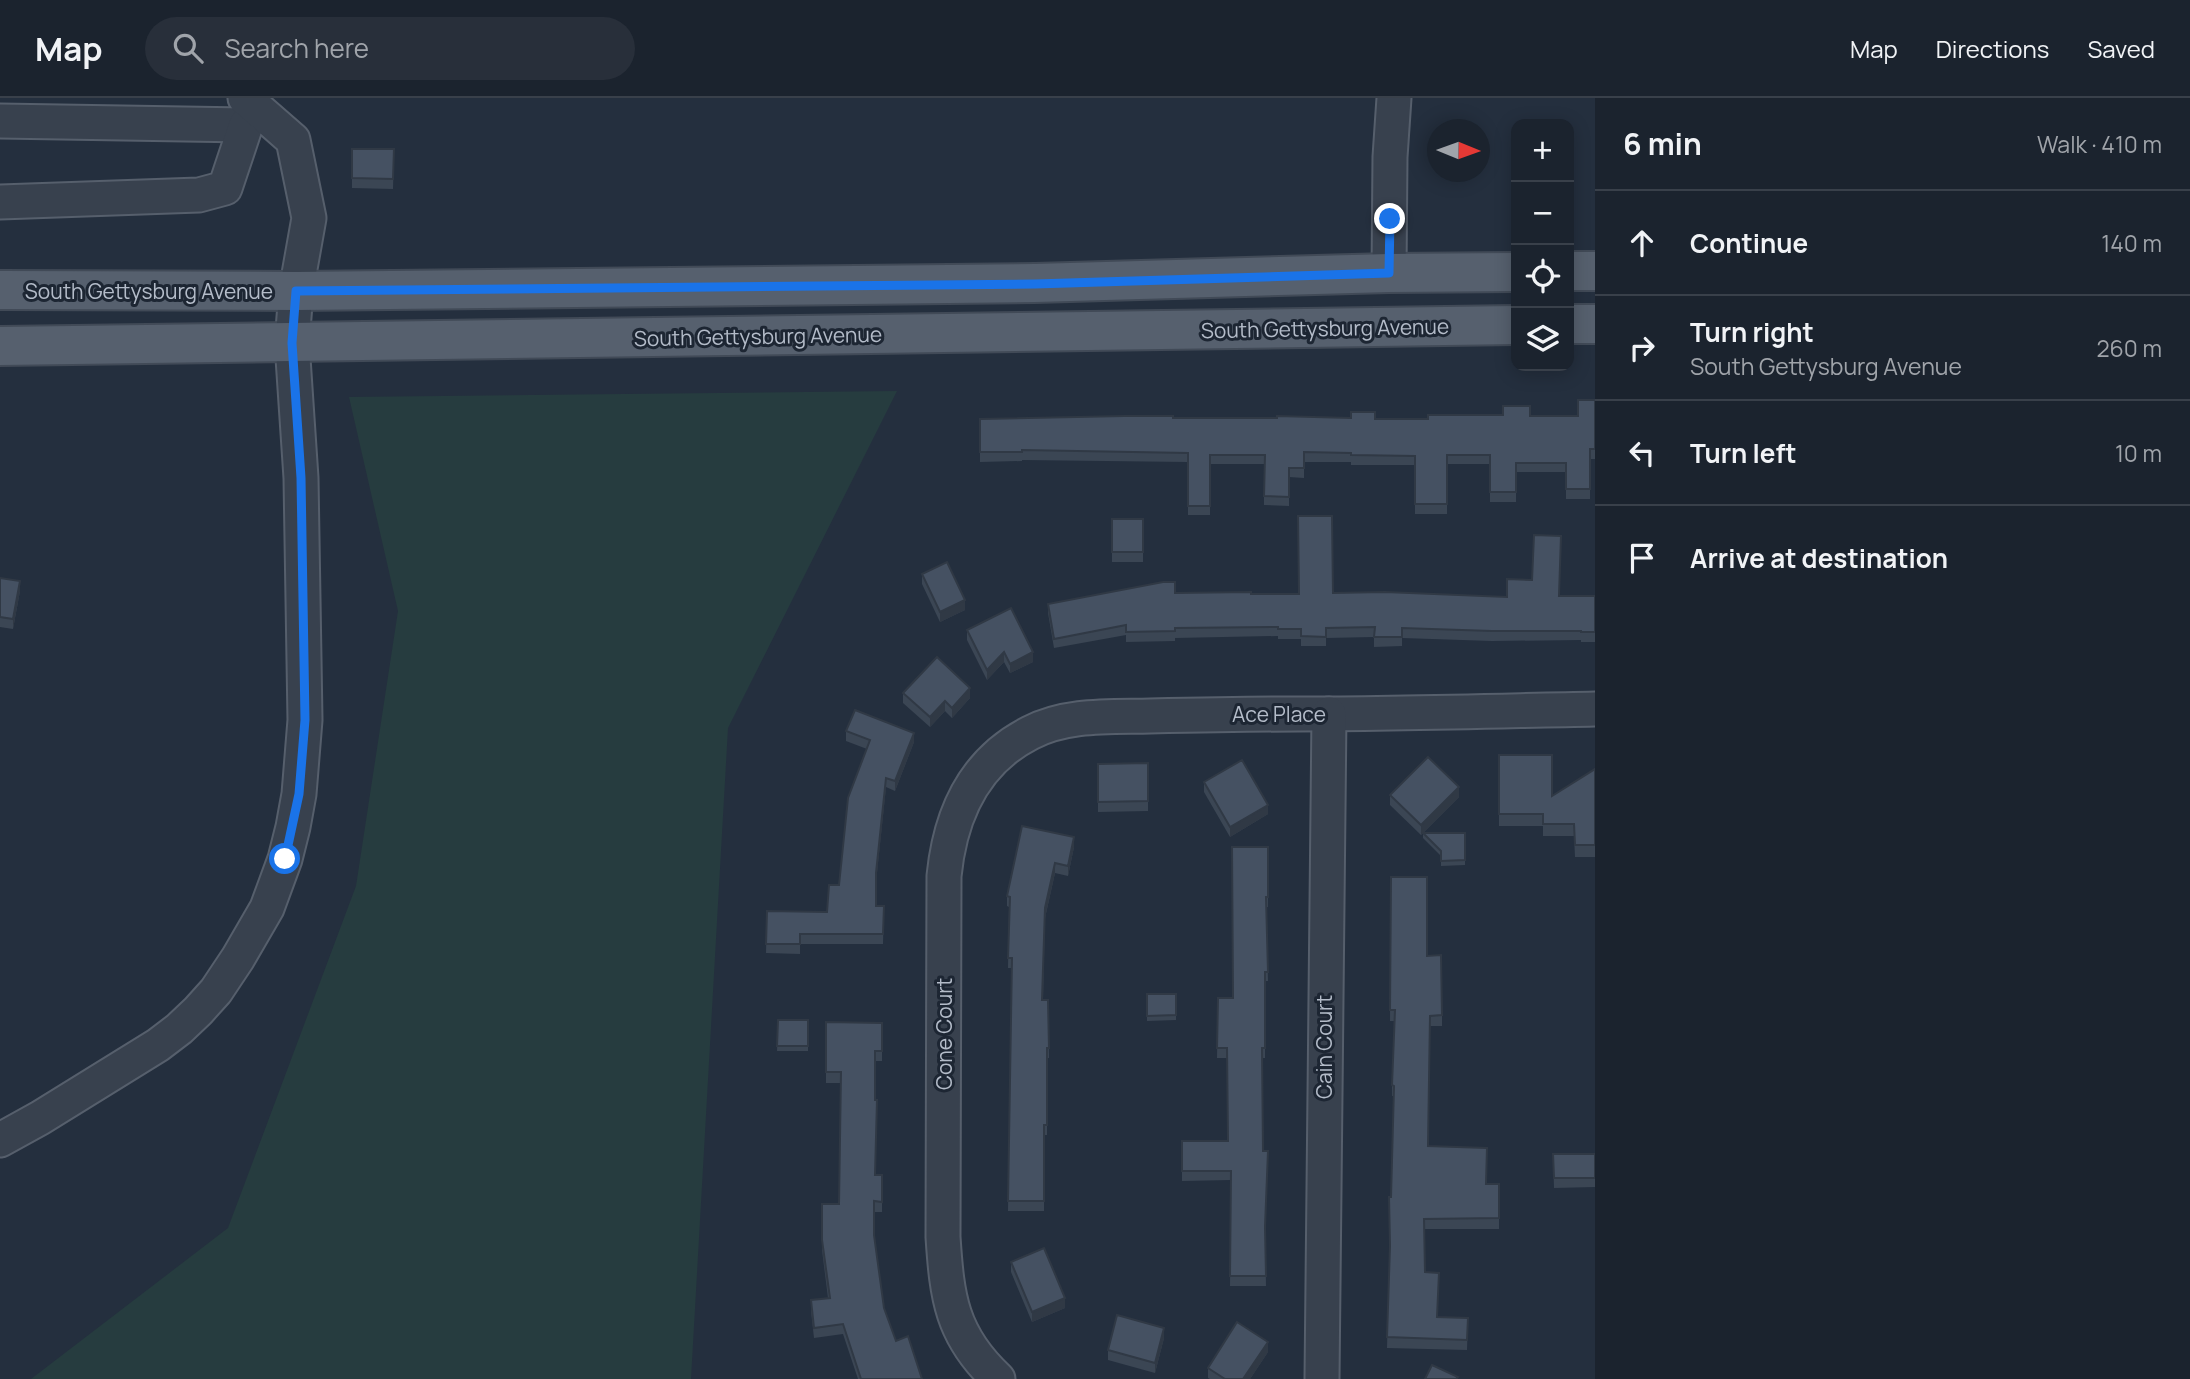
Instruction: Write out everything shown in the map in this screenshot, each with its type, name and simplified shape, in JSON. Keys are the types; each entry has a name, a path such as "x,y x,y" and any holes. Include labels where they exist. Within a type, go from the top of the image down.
{"main road":[{"path":"1574,271 1595,271"},
{"name":"South Gettysburg Avenue","path":"0,290 296,291 1035,284 1389,273 1511,272"},
{"path":"1574,324 1595,324"},
{"name":"South Gettysburg Avenue","path":"0,346 1511,325"}],"street":[{"path":"1389,273 1390,157 1394,98"},
{"path":"0,202 199,195 225,188 249,111"},
{"path":"0,121 249,111 293,140 309,218 296,291 292,343 301,478 305,720 299,794 285,859 267,908 238,958 216,991 179,1030 40,1118 0,1140"},
{"name":"Ace Place","path":"981,774 1013,743 1047,726 1084,718 1595,709"},
{"name":"Cain Court","path":"1322,1379 1329,714"},
{"name":"Cone Court","path":"981,774 959,809 952,828 944,876 943,1237 946,1284 961,1334 973,1352 998,1379"}],"green space":[{"path":"897,391 728,728 691,1379 31,1379 228,1228 356,886 398,611 349,397"}],"building":[{"path":"352,149 394,149 393,179 352,178"},
{"path":"1578,400 1595,400 1595,449 1590,449 1590,489 1566,489 1566,463 1516,463 1516,492 1490,492 1490,455 1447,455 1447,504 1415,504 1415,456 1304,452 1304,468 1289,468 1289,497 1264,496 1265,455 1210,455 1210,506 1188,506 1188,453 1022,450 980,452 980,419 1124,416 1351,418 1351,412 1375,412 1375,419 1428,419 1428,415 1503,415 1503,406 1530,406 1530,416 1578,416"},
{"path":"1298,516 1332,516 1333,593 1385,592 1507,597 1507,579 1532,580 1534,535 1561,536 1559,596 1595,596 1595,632 1402,628 1402,637 1374,637 1375,627 1326,628 1326,637 1301,636 1301,629 1278,627 1175,628 1175,631 1126,632 1126,625 1054,639 1048,604 1163,582 1175,582 1175,593 1299,594"},
{"path":"1112,519 1143,519 1143,552 1112,552"},
{"path":"947,562 965,600 940,612 922,574"},
{"path":"0,578 20,581 13,619 0,617"},
{"path":"1011,608 1033,652 1010,664 1004,652 987,670 967,630"},
{"path":"937,657 970,688 952,708 945,701 930,717 903,693"},
{"path":"855,710 914,733 895,781 886,778 876,873 876,906 884,906 883,934 800,934 800,944 766,944 767,911 827,912 829,885 839,885 848,798 870,740 846,731"},
{"path":"1499,755 1552,755 1552,796 1595,769 1595,845 1575,845 1574,824 1543,824 1543,814 1499,814"},
{"path":"1428,757 1459,787 1421,825 1390,795"},
{"path":"1242,760 1268,805 1230,827 1204,782"},
{"path":"1148,763 1148,801 1098,802 1098,764"},
{"path":"1022,826 1074,837 1068,866 1055,863 1045,908 1042,1000 1048,1000 1049,1048 1047,1125 1044,1125 1044,1201 1008,1201 1012,958 1008,958 1010,897 1007,896"},
{"path":"1423,833 1465,833 1465,860 1441,861 1441,851"},
{"path":"1232,847 1268,847 1268,972 1265,972 1265,1048 1262,1048 1263,1151 1268,1151 1266,1276 1230,1276 1231,1171 1182,1171 1182,1141 1228,1141 1227,1048 1217,1048 1218,998 1233,998"},
{"path":"1391,877 1427,877 1427,956 1441,955 1442,1015 1430,1016 1428,1146 1487,1148 1486,1184 1499,1184 1499,1218 1424,1219 1425,1272 1439,1273 1437,1317 1468,1318 1467,1340 1387,1337 1395,1010 1390,1010"},
{"path":"1147,994 1176,994 1176,1015 1147,1016"},
{"path":"778,1020 808,1020 808,1046 777,1046"},
{"path":"826,1022 882,1023 882,1051 875,1051 875,1175 882,1175 882,1202 874,1201 874,1235 884,1308 896,1341 908,1336 922,1379 861,1379 843,1324 814,1328 811,1300 830,1298 822,1240 822,1204 839,1204 841,1072 826,1072"},
{"path":"1553,1154 1595,1154 1595,1178 1554,1178"},
{"path":"1044,1248 1065,1298 1032,1312 1011,1262"},
{"path":"1117,1315 1164,1328 1155,1363 1108,1350"},
{"path":"1237,1322 1268,1342 1243,1379 1225,1379 1208,1368"},
{"path":"1432,1365 1458,1377 1425,1379"}],"route":[{"path":"285,859 299,794 305,720 301,478 292,343 296,291 1035,284 1389,273 1390,219"}]}
